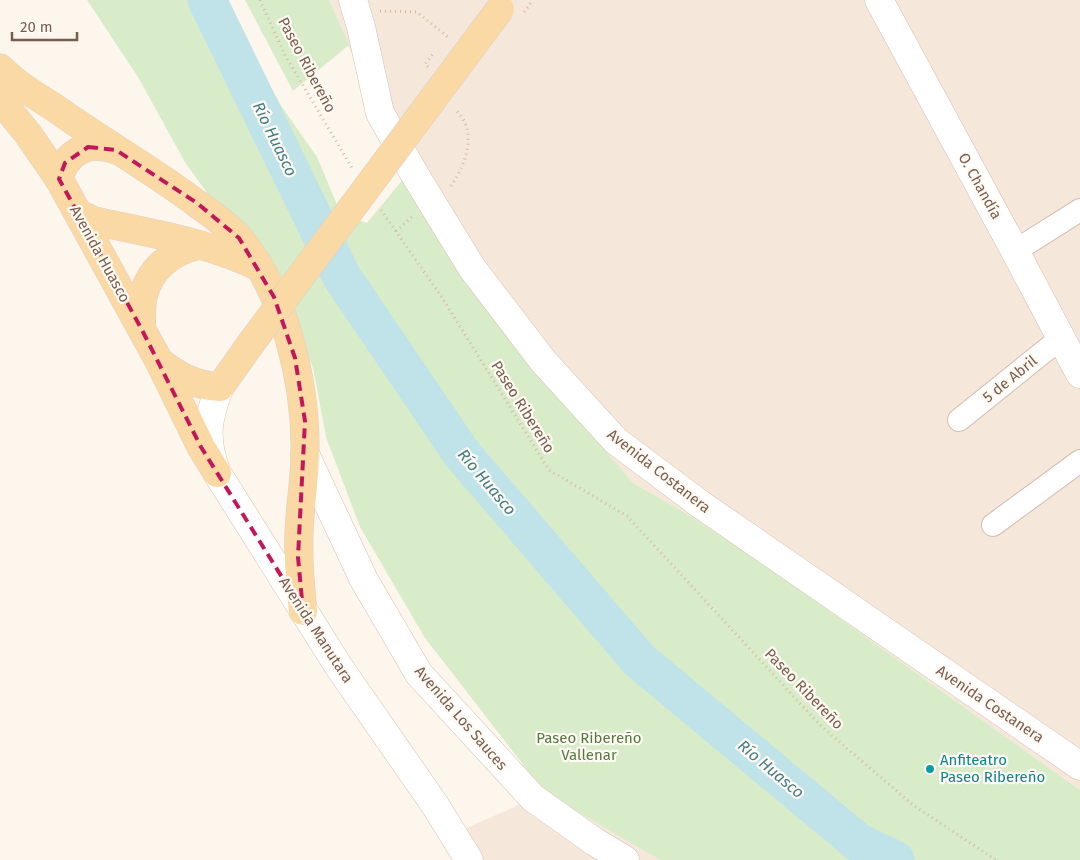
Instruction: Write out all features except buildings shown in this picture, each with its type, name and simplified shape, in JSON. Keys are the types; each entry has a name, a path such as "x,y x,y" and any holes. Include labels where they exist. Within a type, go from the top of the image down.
{"main road":[{"name":"Avenida Costanera","path":"353,0 361,27 380,113 415,175 472,268 543,361 616,441 700,504 1080,766"},
{"name":"O. Chandía","path":"879,0 1080,374"},
{"path":"220,387 248,346 503,5"},
{"path":"0,68 20,84 196,203 239,238 260,267 274,296 295,358 302,390 305,454 298,557 303,611"},
{"name":"Avenida Huasco","path":"0,92 11,113 28,134 79,214 159,361 172,372 197,384 220,387"},
{"path":"58,179 65,163 79,150 98,146 116,150"},
{"path":"79,214 94,221 199,244 260,267"},
{"path":"141,328 143,297 154,272 174,254 199,244"},
{"path":"159,361 200,447 217,473"},
{"name":"Avenida Manutara","path":"220,387 213,404 208,440 210,457 217,473 339,667 436,805 469,860"},
{"name":"Avenida Los Sauces","path":"305,454 364,580 419,674 533,798 595,842 625,860"}],"street":[{"path":"1015,251 1080,210"},
{"name":"5 de Abril","path":"959,420 1061,338"},
{"path":"993,525 1080,461"}],"path":[{"name":"Paseo Ribereño","path":"260,0 285,55 354,171"},
{"name":"Paseo Ribereño","path":"380,208 441,296 548,470 627,516 821,726 913,805 996,860"}],"highlighted area":[{"path":"88,147 116,150 197,203 239,238 274,297 295,358 305,421 298,557 303,611 201,447 141,328 59,179 65,163"}],"shaded area":[{"path":"329,0 1080,0 1080,790 765,565 684,512 633,483 496,321 404,178"},
{"path":"545,793 660,860 479,860 460,831"}],"green space":[{"name":"Paseo Ribereño Vallenar","path":"87,0 223,0 282,107 317,157 341,214 367,223 404,178 496,321 633,483 684,512 765,565 1080,790 1080,860 660,860 545,793 425,638 360,527 326,437 313,368 294,320 245,244 186,164 138,77"},
{"path":"245,0 329,0 349,45 293,91"}],"waterway":[{"name":"Río Huasco","path":"207,0 342,277 462,454 640,661 859,843 895,860"}],"place":[{"name":"Anfiteatro Paseo Ribereño","path":"930,769"}]}
